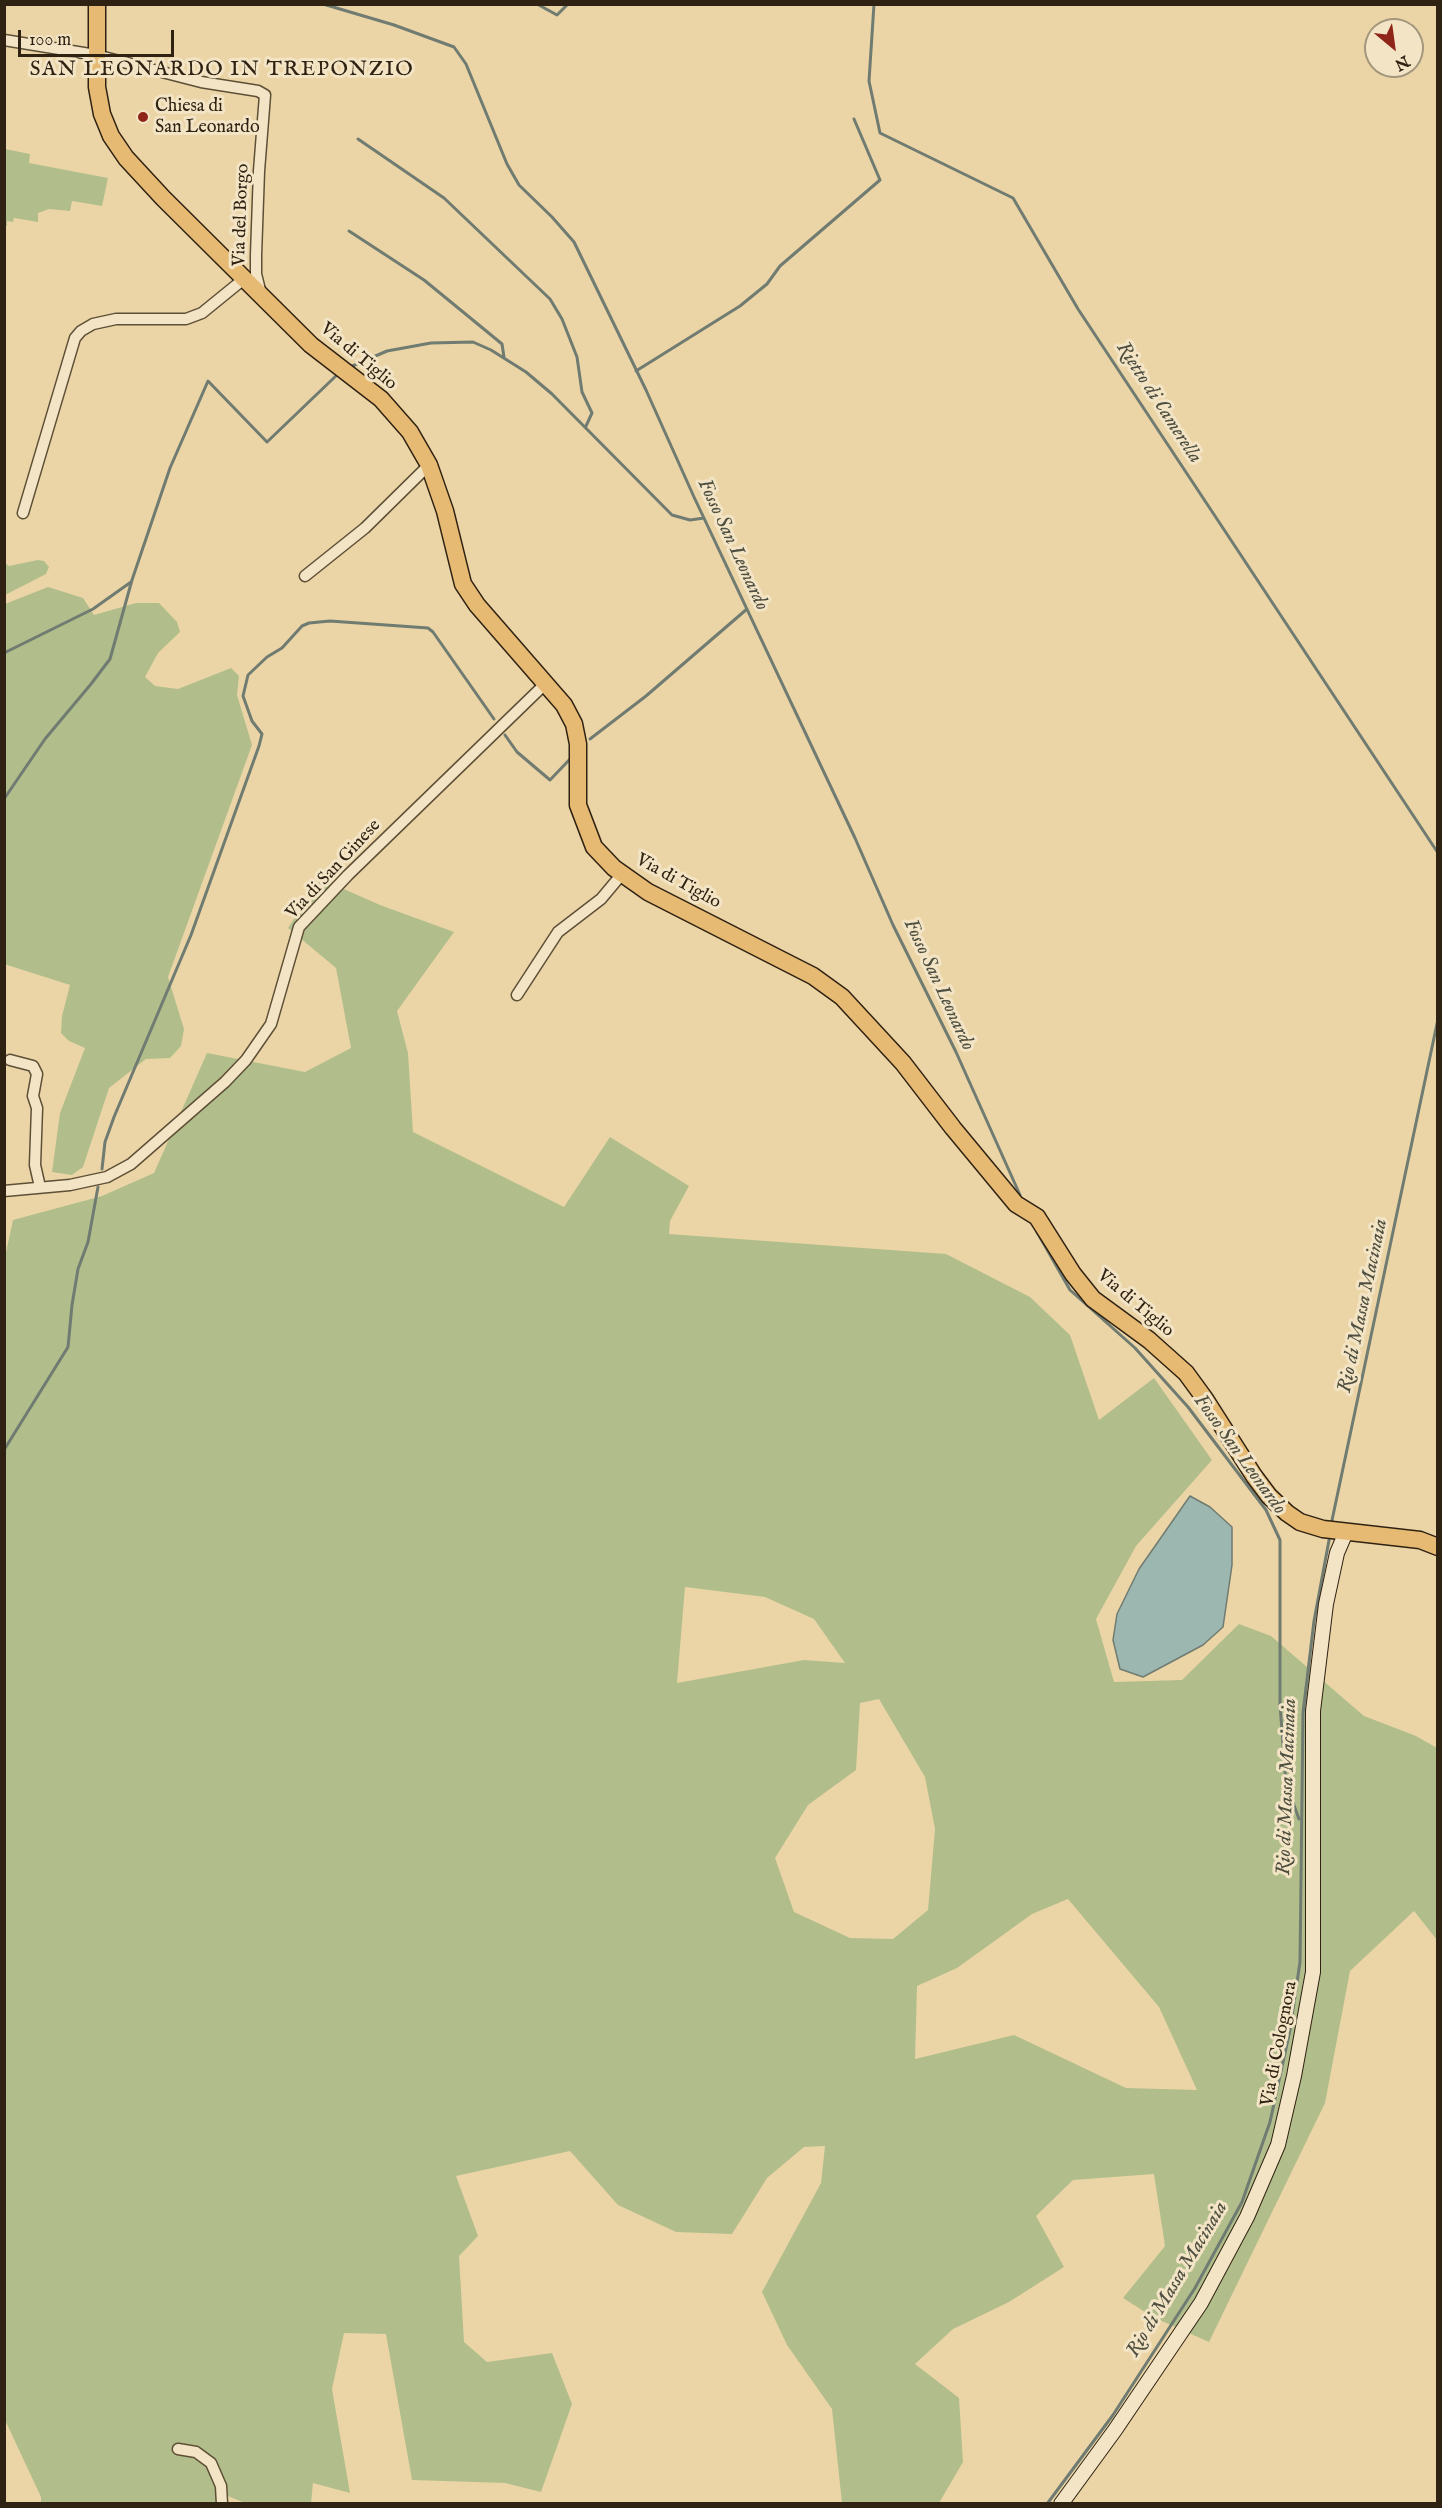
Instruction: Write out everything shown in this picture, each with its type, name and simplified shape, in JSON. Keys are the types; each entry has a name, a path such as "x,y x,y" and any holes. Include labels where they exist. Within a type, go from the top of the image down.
{"main road":[{"name":"Via di Tiglio","path":"97,4 97,87 102,114 111,136 126,158 163,198 311,345 381,399 410,432 429,465 445,511 463,584 477,605 564,705 574,724 578,744 578,805 584,826 594,847 622,874 648,892 813,976 842,998 903,1063 1016,1204 1037,1217 1073,1274 1093,1299 1149,1340 1186,1373 1269,1496 1300,1522 1336,1530 1420,1540 1437,1547"}],"street":[{"path":"4,40 96,55"},
{"name":"Via del Borgo","path":"96,55 201,82 258,91 265,95 256,255 256,274 261,295"},
{"path":"23,513 75,338 81,331 93,324 116,319 186,319 202,314 245,278"},
{"path":"305,576 364,528 429,465"},
{"name":"Via di San Ginese","path":"4,1191 91,1181 119,1170 137,1158 225,1082 246,1060 271,1024 298,927 348,875 545,684"},
{"path":"517,995 558,932 601,899 622,874"},
{"path":"10,1060 33,1066 37,1074 33,1096 37,1108 38,1126 35,1165 40,1187"},
{"name":"Via di Colognora","path":"1061,2504 1115,2430 1200,2303 1247,2217 1278,2145 1294,2076 1313,1972 1313,1711 1326,1604 1337,1553 1336,1530"},
{"path":"178,2449 196,2452 211,2463 221,2486 222,2504"}],"green space":[{"path":"5,149 30,154 29,163 108,178 102,206 72,201 70,211 49,209 38,213 38,222 14,218 13,222 7,221 7,226 5,226"},
{"path":"38,560 44,561 49,567 46,574 5,595 5,563 9,566"},
{"path":"48,587 83,598 94,615 136,603 159,603 177,622 180,632 158,653 145,677 155,686 178,689 231,668 239,676 237,695 252,745 168,977 184,1029 181,1046 170,1058 146,1059 109,1088 83,1167 72,1175 52,1172 60,1113 85,1048 69,1041 61,1033 62,1016 70,985 4,964 5,604"},
{"path":"321,879 380,905 454,932 397,1011 408,1053 413,1132 564,1207 610,1137 689,1186 670,1221 669,1234 946,1254 1030,1297 1070,1335 1099,1420 1154,1378 1212,1460 1136,1546 1096,1619 1114,1682 1182,1680 1239,1624 1271,1636 1364,1716 1416,1736 1437,1748 1437,1940 1414,1911 1350,1971 1325,2103 1209,2342 1153,2317 1123,2298 1165,2246 1154,2174 1073,2180 1036,2216 1064,2267 1009,2302 953,2329 915,2364 959,2398 963,2462 939,2503 842,2503 832,2409 787,2345 762,2292 821,2183 825,2146 804,2147 767,2178 732,2234 676,2232 618,2205 570,2151 456,2176 478,2236 459,2256 464,2342 487,2362 552,2353 572,2404 541,2492 505,2483 412,2480 386,2334 344,2333 332,2389 350,2493 313,2483 311,2503 245,2503 218,2492 218,2503 41,2503 41,2497 5,2420 5,1257 13,1220 102,1196 154,1173 207,1053 305,1072 351,1048 336,968 288,928","holes":["685,1587 765,1597 814,1619 845,1663 804,1660 677,1683","879,1699 925,1777 935,1829 928,1910 893,1939 850,1938 794,1912 775,1858 808,1805 856,1770 860,1703","1068,1899 1159,2007 1197,2090 1126,2088 1014,2035 915,2059 917,1986 957,1968 1032,1914"]}],"water":[{"path":"1190,1496 1210,1507 1232,1527 1232,1565 1223,1627 1203,1645 1143,1677 1120,1669 1113,1640 1117,1614 1139,1569"}],"waterway":[{"name":"Fosso San Leonardo","path":"323,4 394,25 454,47 466,64 507,164 519,185 574,242 646,390 855,838 893,925 956,1052 1020,1195"},
{"path":"537,4 557,15 568,4"},
{"name":"Rietto di Camerella","path":"874,4 869,81 880,133 1013,198 1078,309 1438,853"},
{"path":"636,371 740,306 767,284 780,266 880,180 854,119"},
{"path":"358,139 444,198 550,299 562,319 577,357 582,392 592,413 586,426"},
{"path":"349,231 424,280 502,344 504,357"},
{"path":"350,367 387,351 431,343 473,342 491,350 526,372 552,394 672,515 690,520 704,518"},
{"path":"4,799 45,739 110,659 132,580 170,468 208,381 267,442 339,373"},
{"path":"4,653 93,609 131,582"},
{"path":"590,739 646,696 747,609"},
{"path":"102,1169 105,1142 114,1117 191,935 259,746 262,734 252,721 243,696 248,675 267,657 282,648 302,626 309,623 330,621 428,628 494,719"},
{"path":"505,735 517,752 550,780 571,758"},
{"name":"Rio di Massa Macinaia","path":"1331,1525 1438,1019"},
{"path":"4,1450 68,1347 78,1269 88,1242 98,1187"},
{"name":"Fosso San Leonardo","path":"1037,1232 1070,1290 1135,1348 1188,1407 1266,1510 1280,1540 1280,1705 1286,1783 1299,1819"},
{"name":"Rio di Massa Macinaia","path":"1047,2504 1113,2415 1195,2288 1242,2202 1270,2122 1290,2030 1300,1962 1303,1713 1314,1621 1330,1535"}],"place":[{"name":"Chiesa di San Leonardo","path":"143,117"}],"district":[{"name":"SAN LEONARDO IN TREPONZIO","path":"222,71"}]}
